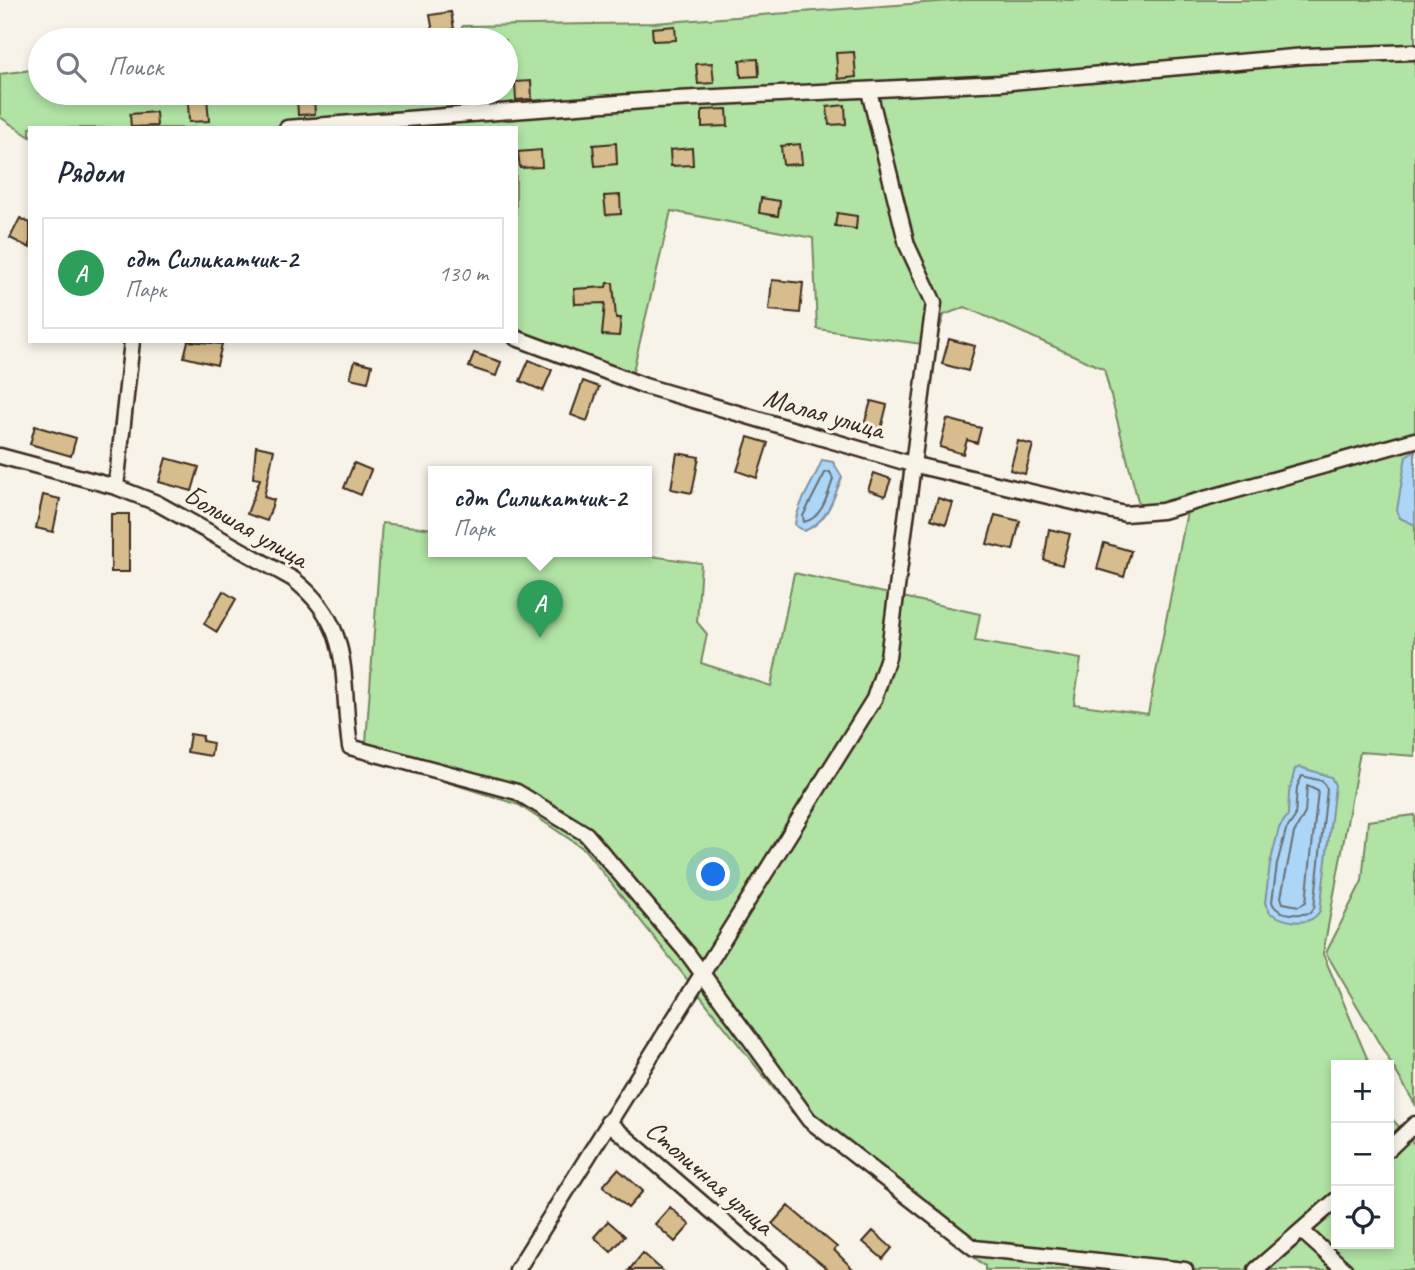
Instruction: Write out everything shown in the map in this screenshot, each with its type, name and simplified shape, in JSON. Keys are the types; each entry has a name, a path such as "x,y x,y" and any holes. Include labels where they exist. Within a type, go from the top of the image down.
{"street":[{"path":"313,126 657,100 869,91 1305,56 1413,52"},
{"path":"517,1270 700,973 874,699 888,657 934,303 907,245 869,91"},
{"name":"Малая улица","path":"518,339 645,386 911,464 1125,514 1162,511 1415,440"},
{"path":"116,487 132,343"},
{"name":"Большая улица","path":"0,456 116,487 157,503 293,579 310,592 330,617 342,648 350,747 517,792 586,834 700,973"},
{"path":"700,973 809,1120 974,1248 1093,1265 1185,1270"},
{"name":"Столичная улица","path":"608,1122 780,1270"},
{"path":"1394,1144 1415,1124"},
{"path":"1256,1270 1303,1232 1331,1205"},
{"path":"1303,1232 1345,1270"}],"green space":[{"path":"964,0 1415,0 1415,756 1360,752 1323,954 1368,1060 1331,1060 1331,1249 1394,1249 1394,1121 1415,1145 1415,1270 985,1270 985,1266 792,1112 584,849 519,805 365,756 382,523 428,528 428,557 652,556 701,563 697,622 707,634 701,663 771,686 794,573 980,614 975,641 1081,659 1074,704 1148,714 1188,506 1139,505 1104,369 965,307 944,315 935,346 817,329 813,238 671,211 632,375 518,332 518,126 28,126 28,136 0,117 0,74 28,70 28,105 518,105 518,28 462,28 654,23"},
{"path":"1415,815 1415,1104 1394,1068 1394,1060 1389,1060 1326,953 1362,881 1368,821"}],"water":[{"path":"1415,450 1415,525 1400,518 1397,510 1406,456"},
{"path":"822,460 833,462 842,477 824,516 804,531 795,525 796,518"},
{"path":"1300,767 1331,777 1335,785 1320,911 1310,920 1297,922 1270,913 1265,903 1270,864 1279,828 1288,815 1289,793 1295,769"}],"building":[{"path":"451,12 454,28 432,28 430,15"},
{"path":"675,26 676,40 653,41 652,28"},
{"path":"854,52 856,77 838,79 836,53"},
{"path":"758,59 759,76 741,77 740,60"},
{"path":"712,63 714,83 698,84 696,64"},
{"path":"531,81 532,99 518,100 518,82"},
{"path":"188,105 208,105 209,121 189,122"},
{"path":"297,105 314,105 315,114 298,115"},
{"path":"845,105 846,124 829,125 827,107"},
{"path":"727,109 728,126 702,127 702,110"},
{"path":"156,112 157,126 131,126 130,114"},
{"path":"616,143 617,164 595,166 593,145"},
{"path":"800,144 802,164 783,165 781,146"},
{"path":"692,148 693,165 671,166 670,150"},
{"path":"541,150 542,167 520,168 518,152"},
{"path":"620,195 621,214 606,215 604,196"},
{"path":"761,198 780,201 778,216 759,213"},
{"path":"837,213 857,216 856,229 835,226"},
{"path":"20,218 28,222 28,247 10,238"},
{"path":"772,280 803,283 800,313 769,310"},
{"path":"607,283 613,283 616,318 621,318 619,336 602,335 605,303 575,304 574,289 606,287"},
{"path":"949,339 975,346 968,371 942,364"},
{"path":"188,343 222,344 217,365 184,357"},
{"path":"474,353 501,362 496,376 469,367"},
{"path":"529,360 552,370 543,391 520,381"},
{"path":"355,361 372,365 368,382 350,378"},
{"path":"583,381 599,387 587,421 571,415"},
{"path":"871,401 887,405 881,429 864,425"},
{"path":"947,419 981,428 977,443 967,440 963,454 940,447"},
{"path":"35,426 76,438 71,456 30,444"},
{"path":"748,437 768,443 757,478 737,471"},
{"path":"1018,441 1033,445 1025,474 1010,470"},
{"path":"256,446 274,450 264,497 274,500 267,521 247,514 260,479 253,478"},
{"path":"677,453 699,457 692,493 671,489"},
{"path":"166,458 199,467 192,491 159,482"},
{"path":"354,463 371,470 361,495 344,488"},
{"path":"874,473 891,479 885,496 868,490"},
{"path":"43,495 60,499 53,532 36,528"},
{"path":"938,498 953,503 946,524 931,519"},
{"path":"111,514 129,514 129,572 111,572"},
{"path":"995,515 1020,521 1013,550 987,544"},
{"path":"1049,529 1070,534 1062,565 1044,560"},
{"path":"1104,543 1131,551 1124,577 1097,569"},
{"path":"223,591 236,599 217,632 204,624"},
{"path":"190,734 203,736 202,741 213,743 211,756 187,752"},
{"path":"618,1169 643,1191 628,1208 603,1186"},
{"path":"788,1206 837,1247 834,1250 854,1270 829,1270 772,1224"},
{"path":"670,1207 690,1225 675,1242 655,1224"},
{"path":"608,1221 625,1236 611,1252 594,1237"},
{"path":"873,1231 892,1248 883,1259 863,1242"},
{"path":"643,1253 662,1270 629,1270"}],"place":[{"name":"сдт Силикатчик-2","path":"540,638"}]}
